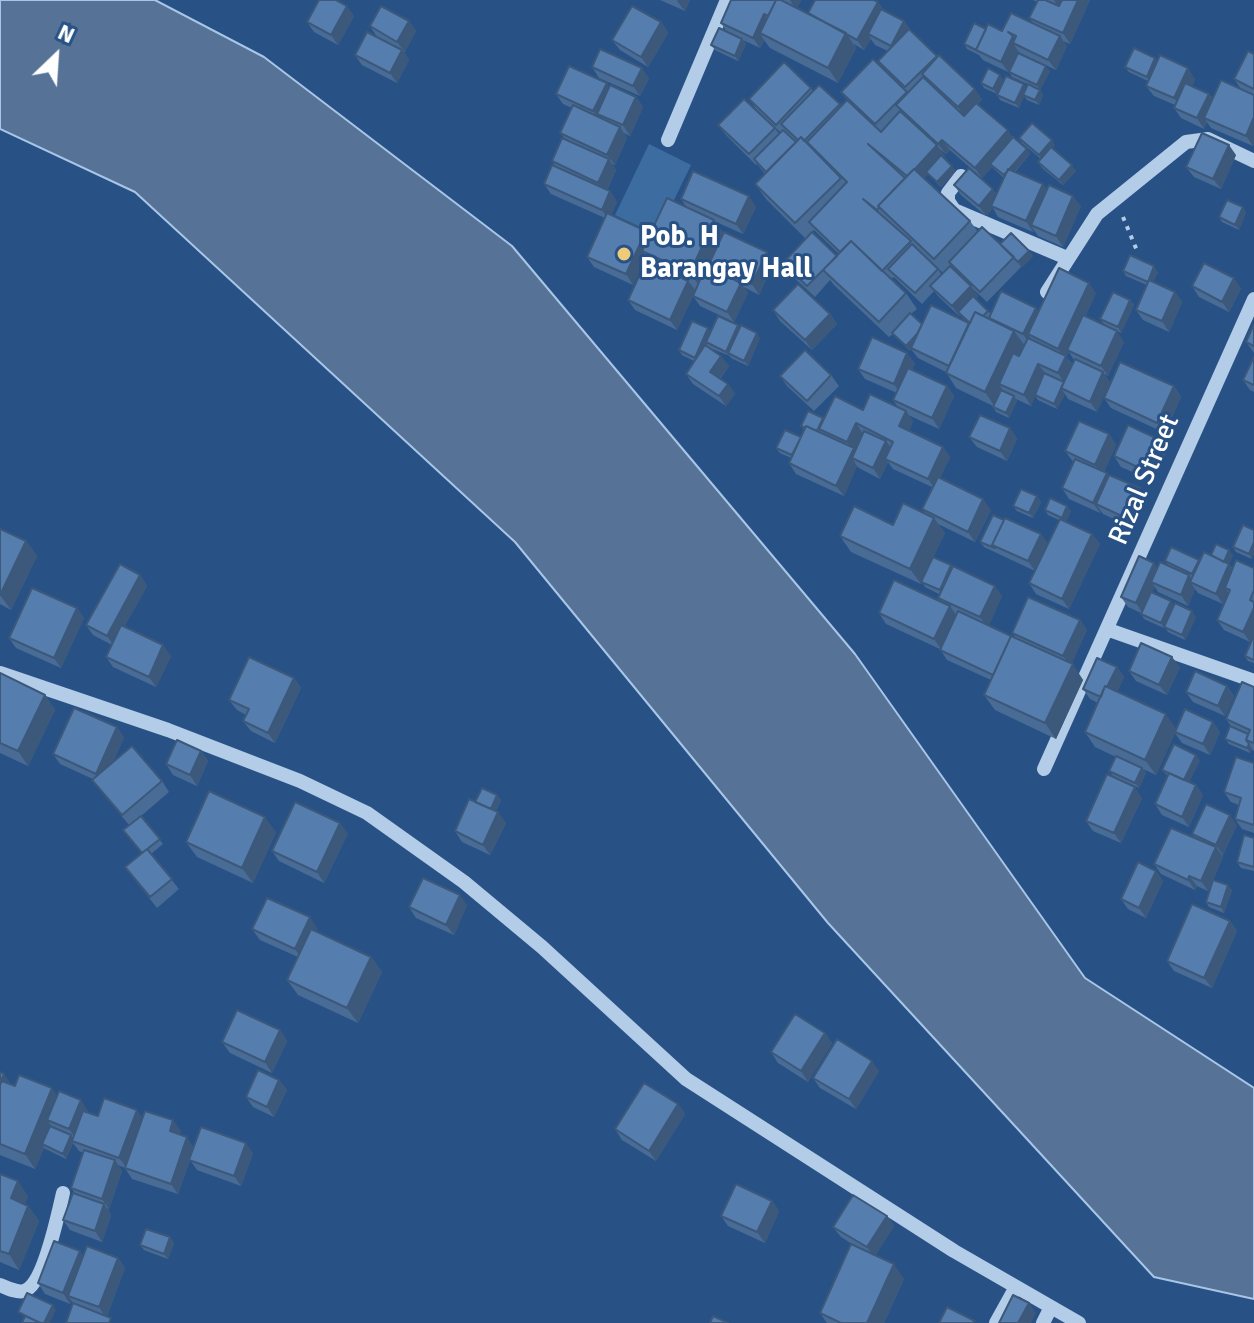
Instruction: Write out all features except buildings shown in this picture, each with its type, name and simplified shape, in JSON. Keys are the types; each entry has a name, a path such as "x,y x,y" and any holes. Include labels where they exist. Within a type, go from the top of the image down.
{"street":[{"path":"668,140 727,0"},
{"path":"1047,292 1097,214 1186,142 1208,139 1254,161"},
{"path":"961,176 948,193 948,201 954,210 1067,258"},
{"name":"Rizal Street","path":"1044,769 1109,630 1176,468 1254,299"},
{"path":"1109,630 1254,681"},
{"path":"0,673 168,730 300,781 367,813 464,882 542,947 686,1079 840,1180 1079,1323"},
{"path":"0,1285 19,1292 27,1290 39,1277 63,1193"},
{"path":"996,1323 1016,1287"},
{"path":"1043,1323 1051,1307"}],"path":[{"path":"1116,200 1138,253"}],"shaded area":[{"path":"0,0 155,0 264,57 512,246 855,654 1085,978 1254,1088 1254,1299 1154,1277 828,923 515,542 135,192 0,129"},
{"path":"649,144 691,165 657,235 615,215"}],"place":[{"name":"Pob. H Barangay Hall","path":"624,254"}]}
